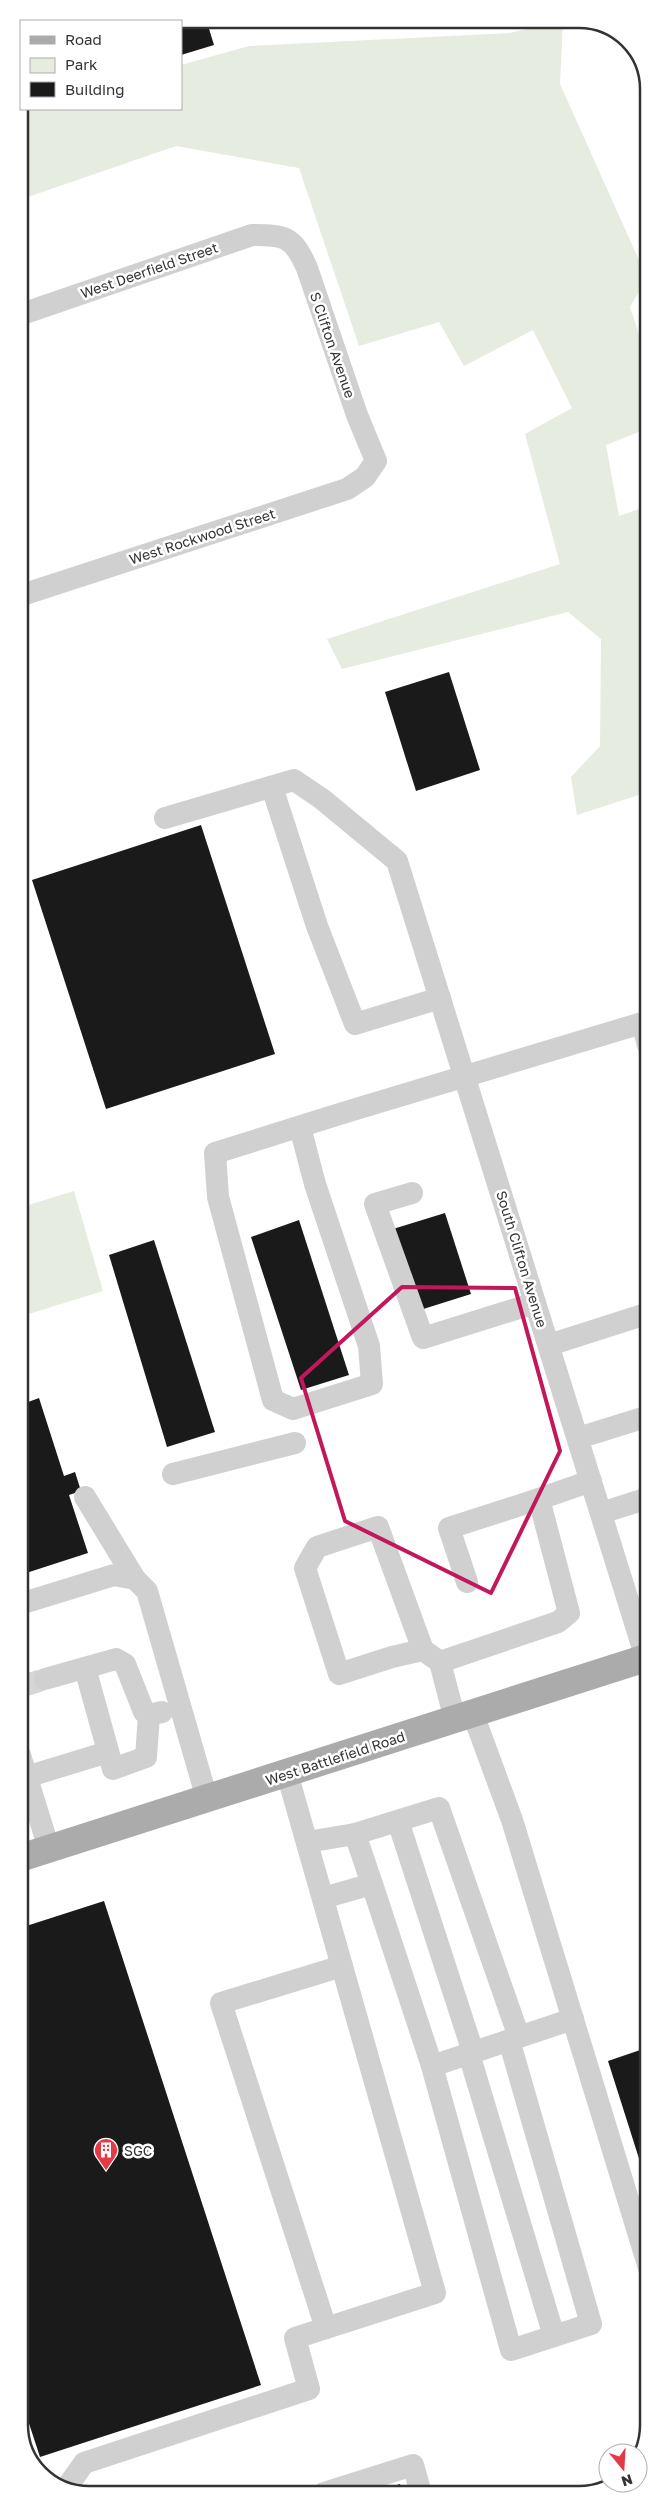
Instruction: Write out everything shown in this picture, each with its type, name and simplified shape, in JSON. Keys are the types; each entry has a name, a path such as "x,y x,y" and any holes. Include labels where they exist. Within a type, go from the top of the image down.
{"main road":[{"name":"West Battlefield Road","path":"27,1854 49,1849 464,1717 640,1659"}],"street":[{"name":"West Deerfield Street","path":"27,312 252,236 281,235"},
{"name":"S Clifton Avenue","path":"281,235 299,250 307,268 357,415 376,461"},
{"name":"West Rockwood Street","path":"27,593 347,489 365,477 376,461"},
{"name":"South Clifton Avenue","path":"272,787 294,780 322,799 397,860 640,1635"},
{"path":"165,818 272,787 317,926 355,1024 440,998"},
{"path":"300,1127 315,1184 369,1346 372,1384 293,1409 273,1400 218,1197 215,1153 300,1127 465,1077 640,1024"},
{"path":"412,1193 375,1204 423,1338 535,1303"},
{"path":"548,1345 640,1316"},
{"path":"578,1438 640,1419"},
{"path":"173,1474 295,1442"},
{"path":"467,1582 449,1528 591,1481"},
{"path":"85,1497 135,1579 146,1591 207,1798"},
{"path":"539,1499 569,1613 558,1622 431,1656 392,1657 339,1674 305,1568 317,1547 378,1527 431,1656 464,1717 512,1820 640,2239"},
{"path":"601,1513 640,1501"},
{"path":"27,1602 114,1575 135,1579"},
{"path":"44,1679 116,1660 125,1664 144,1712 149,1715 180,1707"},
{"path":"85,1668 112,1770 146,1757 149,1715"},
{"path":"27,1766 108,1752"},
{"path":"70,2482 84,2463 309,2389 295,2338 435,2293 287,1773"},
{"path":"27,1777 49,1849"},
{"path":"307,1842 355,1834 439,1808 514,2039 591,2324 511,2350 432,2066 355,1834"},
{"path":"398,1821 471,2053 554,2336"},
{"path":"323,1898 372,1884"},
{"path":"326,2328 222,2003 342,1966"},
{"path":"432,2066 573,2019"},
{"path":"349,2486 413,2464 419,2486"}],"highlighted area":[{"path":"402,1287 515,1288 560,1451 491,1593 345,1521 301,1378"}],"green space":[{"path":"531,28 563,28 560,84 640,262 640,290 630,307 640,337 640,431 606,445 619,516 640,509 640,795 577,815 571,777 600,746 601,639 568,612 342,669 327,639 560,564 525,434 572,408 533,330 464,366 439,322 359,346 299,168 176,146 27,197 27,110 182,110 182,65 249,46 510,33"},
{"path":"74,1191 103,1291 27,1315 27,1206"}],"building":[{"path":"182,27 209,27 214,45 182,55"},
{"path":"449,672 480,770 416,791 385,692"},
{"path":"201,825 275,1054 106,1109 32,880"},
{"path":"445,1213 471,1294 417,1311 393,1229"},
{"path":"299,1220 349,1375 301,1390 251,1237"},
{"path":"154,1240 215,1432 167,1447 109,1255"},
{"path":"39,1398 64,1476 75,1472 81,1491 69,1495 88,1553 27,1573 27,1402"},
{"name":"SGC","path":"104,1901 261,2385 40,2457 27,2417 27,1926"},
{"path":"640,2050 640,2162 608,2061"}],"tunnel":[{"path":"27,1685 45,1679"}],"place":[{"name":"SGC","path":"106,2171"}]}
